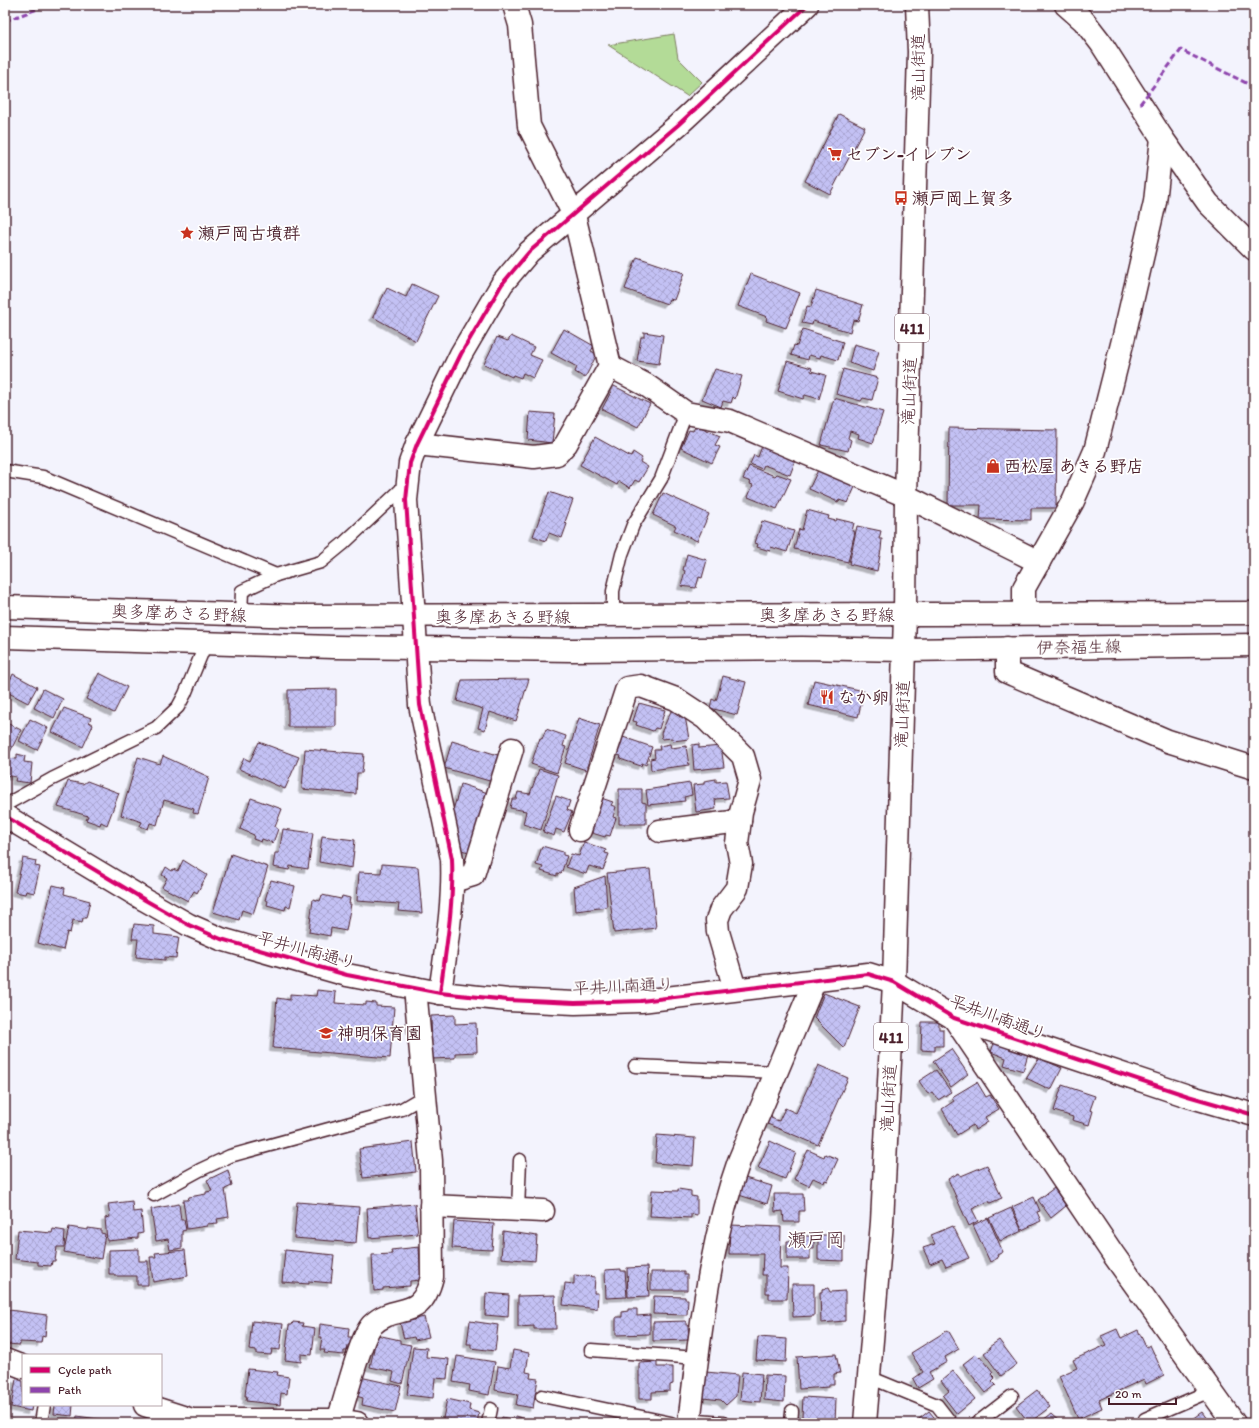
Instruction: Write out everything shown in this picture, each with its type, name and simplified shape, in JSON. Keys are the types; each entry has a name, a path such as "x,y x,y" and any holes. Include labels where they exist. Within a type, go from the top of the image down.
{"main road":[{"path":"417,444 534,457 557,454 566,444 610,366 574,215 529,126 520,25 514,5"},
{"name":"滝山街道","path":"865,1423 882,1222 894,982 905,614 906,496 917,115 917,5"},
{"path":"1066,5 1084,21 1101,44 1162,138 1208,203 1254,249"},
{"path":"440,993 453,881 452,859 420,705 406,500 410,463 417,444 461,354 502,284 529,252 678,125 804,6"},
{"path":"1024,613 1024,588 1073,501 1095,451 1156,202 1162,138"},
{"path":"610,366 646,385 686,413 730,421 906,496 1039,562"},
{"name":"奥多摩あきる野線","path":"5,606 241,615 413,617 905,614"},
{"name":"伊奈福生線","path":"905,614 1254,613"},
{"name":"奥多摩あきる野線","path":"5,636 416,648 572,650 802,648 904,650"},
{"name":"伊奈福生線","path":"904,650 1254,645"},
{"path":"1006,648 1007,672 1168,741 1254,768"},
{"path":"580,830 627,688 641,686 676,700 705,718 743,756 750,780 740,821 737,843 741,864 736,888 721,909 717,920 718,932 735,989"},
{"path":"453,881 473,875 512,749"},
{"name":"平井川南通り","path":"5,816 189,925 221,939 347,975 440,993 508,1000 575,1003 640,1001 868,974 894,982 954,1018 1181,1094 1254,1115"},
{"path":"660,831 740,821"},
{"path":"689,1423 697,1358 718,1233 729,1189 815,980"},
{"path":"148,1406 192,1420 344,1422 361,1347 371,1327 382,1317 400,1313 418,1305 428,1292 432,1277 431,1160 415,988"},
{"path":"954,1018 1113,1254 1234,1423"},
{"path":"431,1206 543,1212"},
{"path":"5,1360 22,1366"}],"lane":[{"path":"612,616 613,591 633,525 661,479 686,413"},
{"path":"5,470 42,477 276,575"},
{"path":"241,615 242,591 276,575 321,562 343,544 407,484"},
{"path":"5,805 52,779 156,728 178,707 206,643"},
{"path":"635,1066 776,1072"},
{"path":"154,1195 200,1170 230,1156 402,1109 426,1095"},
{"path":"518,1210 520,1160"},
{"path":"591,1350 697,1358"},
{"path":"869,1377 937,1404 951,1423"},
{"path":"1146,1423 1145,1419 1210,1390"},
{"path":"542,1396 671,1423"},
{"path":"977,1423 1012,1396"},
{"path":"41,1423 44,1406"},
{"path":"488,1423 491,1409"},
{"path":"694,1423 698,1421 723,1423"}],"green space":[{"path":"674,34 678,58 702,82 687,96 608,45"}],"building":[{"name":"セブン-イレブン","path":"839,114 865,127 830,194 805,181"},
{"path":"637,257 684,273 674,300 669,299 667,304 625,289"},
{"path":"751,274 800,293 786,328 766,321 767,317 738,306"},
{"path":"412,284 438,296 416,341 373,317 387,288 406,297"},
{"path":"816,290 863,305 858,321 853,320 850,332 813,321 812,325 802,323 807,306 811,307"},
{"path":"564,329 594,346 591,351 597,354 585,378 575,372 577,367 551,353"},
{"path":"803,329 843,342 838,360 821,355 820,358 809,355 808,360 791,355 794,345 797,346"},
{"path":"644,332 663,335 659,364 637,361 641,337 644,337"},
{"path":"511,336 534,347 530,355 542,360 533,378 523,373 521,378 513,375 512,377 484,364 497,337 508,341"},
{"path":"854,344 879,351 873,371 849,363"},
{"path":"787,361 812,368 811,371 826,375 819,399 805,395 803,399 778,391"},
{"path":"715,369 742,376 735,399 733,397 731,403 723,401 721,407 702,399"},
{"path":"843,369 878,378 872,400 863,398 861,401 836,394"},
{"path":"614,386 650,404 638,427 602,409"},
{"path":"834,398 883,412 873,443 858,438 859,434 850,431 848,438 851,440 848,451 821,445"},
{"path":"530,412 555,414 552,443 528,440"},
{"path":"696,425 720,436 715,445 720,447 712,463 681,448 689,430 693,431"},
{"path":"949,428 1057,430 1056,508 1031,508 1031,520 980,519 981,505 948,505"},
{"path":"595,437 631,457 633,452 642,458 640,462 648,467 639,482 635,480 630,488 619,481 617,485 580,465"},
{"path":"762,446 796,459 790,475 764,465 762,469 750,464 754,455 758,457"},
{"path":"749,466 775,476 777,474 791,479 777,509 748,497 753,485 750,484 751,482 743,479"},
{"path":"818,470 855,487 848,503 839,500 838,502 809,489"},
{"path":"549,492 573,500 565,522 567,524 562,538 549,533 546,541 533,536"},
{"path":"663,493 709,514 697,541 674,530 676,526 653,515"},
{"path":"807,510 829,516 828,519 836,521 837,519 854,523 852,531 855,532 848,562 794,549 799,529 802,530"},
{"path":"762,521 794,531 787,552 771,547 770,551 757,547 758,544 755,543"},
{"path":"857,526 881,531 879,539 882,539 881,550 877,571 849,564"},
{"path":"687,554 707,560 702,578 699,577 696,588 681,586"},
{"path":"99,673 127,687 114,713 86,699"},
{"path":"13,674 37,687 28,703 5,691"},
{"path":"723,676 746,682 737,715 710,708 712,699 716,701"},
{"path":"529,679 516,721 490,712 485,730 478,728 483,709 457,701 462,680"},
{"path":"814,680 864,691 858,717 808,705"},
{"path":"43,689 63,699 54,718 34,708"},
{"path":"336,689 336,727 288,727 288,690"},
{"path":"639,703 665,710 659,729 655,728 653,731 636,725 637,722 633,721"},
{"path":"64,708 91,718 89,722 93,725 83,747 52,732"},
{"path":"671,711 680,713 679,717 685,716 689,739 673,741 672,738 662,739 661,733"},
{"path":"579,718 600,725 586,770 565,763"},
{"path":"30,719 48,728 37,750 19,741"},
{"path":"5,722 21,730 10,752 5,750"},
{"path":"546,729 566,736 563,746 566,747 557,773 531,764 540,738 542,739"},
{"path":"623,737 652,747 646,765 642,763 641,766 620,759 621,756 617,755"},
{"path":"452,741 501,756 493,782 444,768"},
{"path":"259,742 299,757 285,789 239,769 244,758 250,761"},
{"path":"670,744 671,748 686,746 689,765 651,770 650,759 655,758 654,750 660,750 659,746"},
{"path":"699,744 699,748 721,746 724,767 694,770 692,745"},
{"path":"305,749 364,754 362,773 357,773 356,794 302,789"},
{"path":"17,754 25,756 24,762 32,763 30,783 15,781 16,777 5,775 5,758 17,759"},
{"path":"163,756 209,777 198,814 193,813 194,809 164,800 157,825 150,823 148,829 140,826 142,822 121,815 138,757 160,764"},
{"path":"539,769 558,775 541,830 523,824 526,811 510,808 512,799 516,799 518,792 530,794"},
{"path":"716,779 716,782 726,781 729,798 715,799 716,809 696,812 693,785 704,784 704,781"},
{"path":"68,781 83,784 87,781 119,793 107,825 101,822 100,825 86,820 88,816 58,807"},
{"path":"690,783 692,795 684,797 685,801 648,805 646,790"},
{"path":"461,784 488,793 469,852 461,850 453,810"},
{"path":"619,789 642,789 642,802 646,803 646,824 619,824"},
{"path":"556,796 570,801 567,810 572,812 564,832 556,829 554,836 543,832"},
{"path":"251,798 282,809 275,827 278,829 273,843 262,839 261,842 253,839 254,835 240,829"},
{"path":"601,798 613,802 611,805 616,807 613,817 616,818 610,836 606,835 605,837 592,833 592,831 588,830"},
{"path":"283,829 313,833 308,869 290,866 289,870 273,867 275,853 279,853"},
{"path":"322,836 355,840 352,868 319,862"},
{"path":"584,842 606,850 605,853 609,854 603,870 589,866 586,874 566,867 571,854 579,856"},
{"path":"542,846 563,852 563,855 567,856 561,874 557,873 557,876 541,871 543,867 536,865"},
{"path":"231,854 268,867 253,914 242,910 239,920 213,912"},
{"path":"23,858 36,861 35,866 40,867 34,893 26,891 25,894 15,892"},
{"path":"183,860 207,875 197,893 194,891 188,901 162,887 167,878 162,875 166,867 172,871 173,869 178,871"},
{"path":"382,864 418,867 422,913 398,911 399,904 357,901 359,872 381,873"},
{"path":"650,869 656,928 614,933 607,873"},
{"path":"605,876 607,907 576,911 574,887"},
{"path":"271,880 295,886 290,907 286,906 285,910 267,905 268,901 265,900"},
{"path":"53,885 65,888 64,894 90,901 86,918 83,918 82,922 73,920 70,933 67,932 63,950 38,943"},
{"path":"322,895 341,899 342,896 350,898 349,904 351,904 346,931 331,928 330,936 309,932 313,899 320,901"},
{"path":"134,924 154,926 154,934 179,937 176,958 165,957 165,960 136,957 138,939 132,939"},
{"path":"317,990 336,992 335,1003 366,1005 366,1002 376,1003 376,1006 394,1007 390,1058 273,1048 277,998 290,1000 290,994 316,996"},
{"path":"824,993 860,1007 844,1048 814,1018"},
{"path":"455,1015 455,1024 476,1023 477,1052 455,1053 455,1058 432,1059 431,1016"},
{"path":"922,1022 939,1022 939,1029 943,1029 943,1046 935,1046 935,1051 921,1050"},
{"path":"994,1043 1028,1054 1023,1071 1004,1065 1006,1058 991,1052"},
{"path":"951,1049 968,1074 951,1087 933,1061"},
{"path":"1039,1058 1062,1068 1051,1090 1026,1078"},
{"path":"818,1065 848,1078 818,1145 765,1123 769,1114 772,1116 771,1118 779,1121 785,1108 796,1113"},
{"path":"936,1070 951,1092 938,1100 932,1092 929,1094 927,1093 919,1081"},
{"path":"977,1082 986,1097 990,1095 999,1109 985,1117 988,1122 975,1130 973,1125 957,1135 942,1109 954,1101 952,1097"},
{"path":"1062,1085 1095,1096 1090,1110 1093,1111 1089,1125 1072,1120 1073,1117 1054,1111"},
{"path":"657,1135 695,1138 693,1166 655,1163"},
{"path":"770,1141 796,1153 785,1179 758,1168"},
{"path":"413,1142 416,1172 363,1178 359,1149"},
{"path":"808,1150 824,1157 825,1154 838,1159 828,1181 825,1180 824,1183 813,1178 809,1186 794,1179"},
{"path":"987,1165 1002,1198 990,1203 989,1201 972,1209 978,1221 969,1226 948,1179 959,1173 961,1176"},
{"path":"228,1170 232,1186 225,1189 229,1217 217,1219 218,1223 187,1229 183,1200 188,1200 189,1197 206,1194 206,1192 212,1191 207,1180"},
{"path":"745,1178 772,1186 767,1204 739,1195"},
{"path":"1054,1188 1066,1206 1051,1218 1038,1200"},
{"path":"678,1189 691,1191 691,1196 697,1197 697,1215 691,1214 691,1218 650,1216 652,1190 678,1191"},
{"path":"774,1194 803,1194 804,1211 799,1211 799,1222 784,1222 783,1211 775,1212"},
{"path":"1034,1197 1040,1211 1037,1212 1041,1221 1022,1230 1012,1207"},
{"path":"132,1201 133,1212 141,1211 143,1233 138,1234 138,1238 107,1241 105,1218 110,1217 108,1204"},
{"path":"297,1202 359,1207 356,1243 294,1238"},
{"path":"179,1204 181,1220 184,1220 186,1230 182,1231 182,1248 170,1250 168,1239 156,1241 151,1209"},
{"path":"415,1204 418,1234 369,1238 367,1208"},
{"path":"1011,1208 1022,1231 1000,1241 989,1218"},
{"path":"988,1218 1003,1252 997,1255 998,1258 990,1262 973,1225"},
{"path":"454,1221 494,1224 492,1250 452,1248"},
{"path":"730,1225 781,1227 780,1268 788,1268 787,1299 769,1299 769,1293 766,1293 766,1275 762,1275 763,1254 729,1254"},
{"path":"953,1226 969,1258 946,1267 942,1259 930,1264 923,1248 935,1244 931,1235"},
{"path":"69,1227 88,1230 88,1228 101,1230 101,1233 105,1234 101,1259 64,1252"},
{"path":"53,1229 65,1231 64,1247 57,1247 55,1261 52,1261 51,1266 38,1265 38,1262 15,1259 18,1230 52,1233"},
{"path":"503,1231 537,1236 535,1261 501,1258"},
{"path":"818,1235 844,1235 844,1261 818,1260"},
{"path":"793,1236 814,1236 814,1249 810,1249 810,1259 787,1259 787,1241 793,1241"},
{"path":"419,1247 421,1280 410,1281 410,1286 383,1288 383,1290 374,1291 372,1255 392,1254 391,1250"},
{"path":"139,1249 139,1261 148,1261 148,1285 137,1285 137,1276 114,1276 114,1274 109,1274 109,1250"},
{"path":"185,1250 188,1276 153,1282 150,1257 156,1257 155,1253"},
{"path":"285,1250 334,1255 331,1283 309,1281 309,1284 282,1282"},
{"path":"647,1267 649,1296 628,1297 627,1268"},
{"path":"621,1269 621,1271 625,1271 627,1297 606,1298 605,1270"},
{"path":"651,1272 684,1272 684,1275 687,1275 687,1290 651,1290"},
{"path":"574,1275 595,1277 594,1293 598,1293 597,1309 563,1305 565,1283 574,1284"},
{"path":"792,1284 814,1284 814,1316 793,1317"},
{"path":"828,1288 830,1292 845,1291 845,1321 821,1323 820,1292 822,1292 822,1289"},
{"path":"486,1293 509,1295 508,1317 485,1315"},
{"path":"555,1295 556,1329 534,1329 534,1326 518,1327 518,1296"},
{"path":"654,1296 685,1297 685,1299 688,1299 687,1315 653,1314"},
{"path":"628,1309 637,1309 637,1316 650,1315 650,1334 616,1335 616,1317 622,1317 622,1312 628,1311"},
{"path":"9,1310 47,1315 45,1337 42,1336 41,1343 20,1342 20,1345 7,1344 8,1338 6,1338"},
{"path":"424,1317 429,1337 415,1340 414,1337 404,1339 400,1323"},
{"path":"252,1321 283,1324 280,1350 272,1349 271,1355 257,1354 257,1351 249,1350"},
{"path":"470,1321 498,1325 495,1351 471,1348 471,1344 467,1344"},
{"path":"686,1321 686,1325 688,1325 689,1340 653,1341 653,1322"},
{"path":"293,1322 303,1323 302,1326 315,1328 312,1355 301,1354 301,1362 285,1360 289,1325 292,1325"},
{"path":"320,1324 349,1328 348,1337 353,1337 352,1345 348,1345 348,1351 344,1351 344,1355 324,1353 325,1350 320,1350 322,1337 319,1337"},
{"path":"1117,1329 1121,1338 1138,1330 1146,1347 1150,1345 1164,1375 1146,1384 1144,1379 1099,1400 1102,1408 1078,1419 1059,1376 1077,1368 1073,1360 1106,1345 1101,1336"},
{"path":"948,1330 959,1349 945,1357 947,1362 929,1372 933,1379 918,1388 913,1379 923,1372 911,1353"},
{"path":"377,1335 400,1340 400,1343 411,1345 402,1384 392,1381 394,1372 370,1367"},
{"path":"758,1337 787,1339 786,1362 756,1360"},
{"path":"999,1340 1017,1364 1001,1376 984,1353 991,1348 989,1347"},
{"path":"413,1347 427,1348 426,1357 449,1359 447,1379 435,1378 433,1398 407,1395"},
{"path":"513,1350 529,1353 526,1372 531,1373 530,1378 538,1379 533,1408 516,1405 518,1394 495,1390 498,1366 510,1368"},
{"path":"836,1354 840,1373 834,1374 834,1384 829,1384 829,1387 799,1389 797,1357"},
{"path":"976,1354 979,1357 980,1356 993,1372 991,1374 995,1378 992,1381 996,1385 986,1393 963,1364"},
{"path":"457,1356 495,1362 489,1395 469,1391 470,1385 453,1382"},
{"path":"657,1362 657,1367 673,1367 673,1384 670,1385 670,1391 652,1392 652,1399 639,1399 639,1363"},
{"path":"248,1369 278,1372 277,1375 289,1377 287,1394 281,1393 280,1405 246,1401 247,1396 245,1396"},
{"path":"953,1371 975,1399 957,1414 943,1396 949,1391 941,1381"},
{"path":"706,1372 738,1375 736,1396 726,1405 721,1400 703,1398"},
{"path":"742,1372 762,1374 760,1402 740,1400"},
{"path":"765,1375 785,1376 784,1402 764,1400"},
{"path":"360,1377 401,1386 395,1412 362,1405 363,1398 356,1396"},
{"path":"16,1379 22,1381 22,1406 32,1406 31,1411 11,1407"},
{"path":"1037,1390 1050,1407 1029,1423 1016,1406"},
{"path":"803,1397 836,1399 835,1423 817,1423 818,1419 802,1417"},
{"path":"447,1399 470,1404 469,1410 479,1413 477,1423 442,1423"},
{"path":"55,1406 73,1406 72,1416 54,1414"},
{"path":"929,1411 939,1423 914,1423"},
{"path":"1202,1412 1210,1423 1186,1423"},
{"path":"1051,1414 1061,1423 1039,1423"},
{"path":"77,1416 105,1420 105,1423 76,1423"},
{"path":"515,1416 529,1420 529,1423 500,1423 502,1417 514,1420"},
{"path":"5,1419 26,1422 26,1423 5,1423"}],"marked path":[{"path":"5,21 48,5"},
{"path":"1140,104 1181,50 1254,87"}],"cycle path":[{"path":"440,993 451,909 452,859 420,705 406,500 410,463 417,444 461,354 502,284 529,252 678,125 807,5"},
{"path":"5,816 189,925 221,939 347,975 440,993 508,1000 575,1003 641,1001 868,974 894,982 954,1018 1188,1096 1254,1115"}],"place":[{"name":"セブン-イレブン","path":"835,154"},
{"name":"瀬戸岡上賀多","path":"901,198"},
{"name":"瀬戸岡古墳群","path":"187,233"},
{"name":"西松屋 あきる野店","path":"993,466"},
{"name":"なか卵","path":"827,697"},
{"name":"神明保育園","path":"326,1033"}],"district":[{"name":"瀬戸岡","path":"816,1239"}]}
